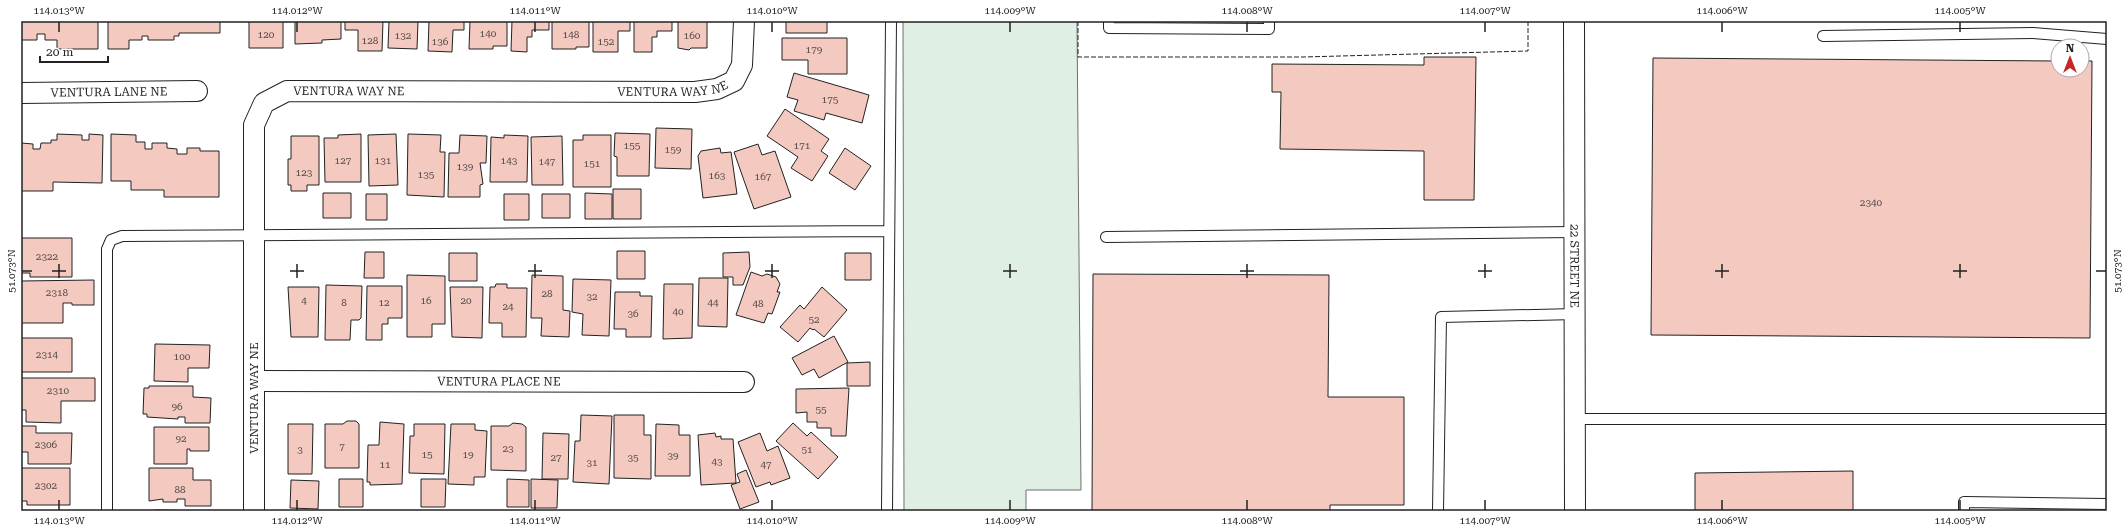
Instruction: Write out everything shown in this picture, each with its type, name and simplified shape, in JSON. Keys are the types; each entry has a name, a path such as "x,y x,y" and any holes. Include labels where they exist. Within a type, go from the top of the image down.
{"street":[{"name":"VENTURA WAY NE","path":"254,511 254,125 264,104 287,91 695,92 716,89 734,81 742,65 744,21"},
{"name":"22 STREET NE","path":"1574,21 1576,232 1574,419 1575,511"},
{"name":"VENTURA LANE NE","path":"21,93 197,91"},
{"name":"VENTURA PLACE NE","path":"254,381 744,382"}],"lane":[{"path":"887,511 891,21"},
{"path":"1109,21 1109,28 1269,29 1269,21"},
{"path":"1823,36 2033,33 2107,39"},
{"path":"107,511 107,249 111,240 122,236 889,231"},
{"path":"1106,237 1576,232"},
{"path":"1438,511 1441,317 1576,314"},
{"path":"1574,419 2107,419"},
{"path":"1964,511 1964,502 2107,504"}],"green space":[{"path":"903,21 1077,21 1081,490 1026,490 1026,511 904,511"}],"building":[{"path":"21,21 98,21 98,49 57,49 57,40 45,40 45,34 37,34 37,40 21,40"},
{"path":"108,21 220,21 220,33 179,33 179,36 174,36 174,40 148,40 148,36 142,36 142,40 129,40 129,49 108,49"},
{"path":"249,21 283,21 283,48 249,48"},
{"path":"295,21 341,21 341,39 322,40 322,43 295,44"},
{"path":"345,21 383,21 382,51 358,51 358,30 345,30"},
{"path":"389,21 418,21 417,49 388,48"},
{"path":"429,21 464,21 464,30 453,30 452,52 428,51"},
{"path":"470,21 507,21 507,46 493,46 493,49 469,49"},
{"path":"512,21 549,21 549,30 532,30 532,37 527,37 527,52 511,51"},
{"path":"552,21 589,21 589,47 576,47 576,49 552,49"},
{"path":"593,21 630,21 630,31 618,31 618,52 593,52"},
{"path":"634,21 672,21 672,31 657,31 657,37 652,37 652,52 634,52"},
{"path":"678,21 707,21 707,48 691,48 689,50 678,48"},
{"path":"786,21 827,21 827,33 786,33"},
{"path":"782,38 847,38 847,74 808,74 808,60 782,60"},
{"path":"1424,57 1476,57 1474,200 1424,200 1424,151 1280,149 1281,92 1272,92 1272,64 1424,65"},
{"path":"1653,58 2050,61 2050,78 2090,78 2090,61 2092,61 2090,338 1651,335"},
{"path":"794,73 869,95 862,123 826,113 824,120 794,111 798,100 787,97"},
{"path":"785,109 829,139 821,151 828,156 812,181 791,168 798,157 767,136"},
{"path":"656,128 692,129 691,169 655,168"},
{"path":"615,133 650,134 649,176 617,176 617,157 614,156"},
{"path":"57,134 82,135 82,140 89,140 89,134 103,135 102,183 53,182 53,191 21,191 21,143 33,144 33,149 40,149 41,143 51,143 51,140 57,140"},
{"path":"111,134 136,135 136,142 145,142 145,149 152,149 152,143 167,143 167,148 177,149 177,154 187,154 187,148 200,148 200,151 219,151 219,197 164,197 164,190 131,190 131,181 111,181"},
{"path":"361,134 361,182 325,182 324,138 338,138 338,135"},
{"path":"396,134 398,185 369,186 368,135"},
{"path":"408,134 441,135 440,152 445,152 444,197 407,195"},
{"path":"460,135 487,136 486,163 480,163 483,184 480,185 480,197 448,197 449,153 459,153"},
{"path":"504,135 528,136 527,182 490,182 491,137 504,138"},
{"path":"583,135 611,135 611,187 573,187 573,140 583,140"},
{"path":"291,136 319,136 319,185 307,185 307,191 291,191 291,185 288,185 288,159 291,159"},
{"path":"562,136 563,185 532,185 531,137"},
{"path":"758,144 762,155 775,151 791,197 754,209 734,152"},
{"path":"720,148 721,153 731,152 737,194 703,198 698,156 701,151"},
{"path":"845,148 871,166 855,190 829,173"},
{"path":"613,189 641,189 641,219 613,219"},
{"path":"323,193 351,193 351,218 323,218"},
{"path":"585,193 612,194 612,219 585,219"},
{"path":"366,194 387,194 387,220 366,220"},
{"path":"504,194 529,194 529,220 504,220"},
{"path":"542,194 570,194 570,218 542,218"},
{"path":"21,238 72,238 72,277 30,277 30,273 21,273"},
{"path":"617,251 645,251 645,279 617,279"},
{"path":"365,252 384,252 384,278 364,278"},
{"path":"749,252 750,267 743,285 733,285 733,277 723,277 723,253"},
{"path":"449,253 477,253 477,281 449,281"},
{"path":"845,253 871,253 871,280 845,280"},
{"path":"751,272 762,276 767,274 776,277 780,284 777,292 780,292 772,314 768,313 764,323 736,315"},
{"path":"1093,274 1329,275 1328,397 1404,397 1404,505 1330,505 1330,511 1092,511"},
{"path":"407,275 445,276 445,324 432,324 432,337 407,337"},
{"path":"532,275 563,276 563,310 570,311 569,337 541,336 542,318 531,318"},
{"path":"699,278 728,278 727,327 698,326"},
{"path":"573,279 611,280 609,336 582,335 583,314 572,312"},
{"path":"94,280 94,305 72,305 72,303 63,303 63,323 21,323 21,281"},
{"path":"496,284 507,284 507,288 527,288 526,337 502,337 502,323 489,323 490,287 495,287"},
{"path":"664,284 693,284 692,338 663,339"},
{"path":"326,285 362,286 361,318 359,320 351,320 350,340 325,340"},
{"path":"367,286 402,286 402,318 388,318 388,324 382,324 382,340 366,340"},
{"path":"288,287 319,287 318,337 291,337"},
{"path":"450,287 483,287 482,338 452,337"},
{"path":"822,287 847,310 824,337 814,329 813,330 810,328 798,342 780,327 800,305 804,309"},
{"path":"615,292 640,292 640,296 652,296 651,337 626,337 626,329 614,329"},
{"path":"834,336 848,362 819,378 814,369 802,375 792,358"},
{"path":"21,338 72,338 72,372 22,372 21,374"},
{"path":"155,344 210,345 209,368 188,368 188,382 154,381"},
{"path":"870,362 870,386 847,386 847,363"},
{"path":"21,378 95,378 95,401 61,401 61,423 26,422 26,410 21,410"},
{"path":"149,386 193,386 193,397 211,398 210,423 185,423 185,417 178,417 178,419 147,417 147,414 143,414 144,388 149,388"},
{"path":"849,388 846,436 831,436 831,428 817,428 817,422 807,422 807,412 796,413 796,389"},
{"path":"581,415 612,416 609,484 573,482 575,441 580,441"},
{"path":"614,415 644,415 644,435 651,435 651,479 614,478"},
{"path":"347,421 356,421 359,424 359,468 325,468 325,424 343,424"},
{"path":"380,422 404,424 402,484 370,485 370,482 367,482 368,445 379,445"},
{"path":"513,423 522,424 526,427 526,471 491,470 491,426 509,426"},
{"path":"793,423 807,436 811,432 838,457 818,479 776,441"},
{"path":"288,424 313,424 312,474 288,474"},
{"path":"414,424 445,424 444,474 409,473 410,436 414,436"},
{"path":"451,424 475,424 475,430 487,431 485,477 474,477 474,485 448,484"},
{"path":"656,424 679,425 679,435 690,435 690,476 655,476"},
{"path":"21,426 36,426 36,433 72,433 71,464 28,464 28,452 21,452"},
{"path":"154,427 209,427 209,451 190,451 190,449 187,449 187,464 154,464"},
{"path":"543,433 569,434 568,479 542,479"},
{"path":"715,433 716,437 721,436 721,439 733,439 736,483 701,485 698,435"},
{"path":"760,433 767,451 778,446 790,478 771,485 770,482 756,487 738,442"},
{"path":"21,468 70,468 70,505 27,505 27,501 21,501"},
{"path":"149,468 193,468 193,480 211,480 211,506 185,506 185,499 177,499 177,502 163,502 163,499 149,501"},
{"path":"746,470 759,502 740,509 731,485 740,482 737,474"},
{"path":"1853,471 1853,511 1695,511 1695,473"},
{"path":"339,479 363,479 363,507 339,507"},
{"path":"421,479 446,479 445,507 421,507"},
{"path":"507,479 529,480 529,507 507,507"},
{"path":"531,479 558,480 557,508 531,508"},
{"path":"291,480 319,481 318,509 290,508"},
{"path":"155,510 210,511 155,511"}],"fence":[{"path":"1078,21 1078,57 1303,57 1528,51 1528,21"}]}
